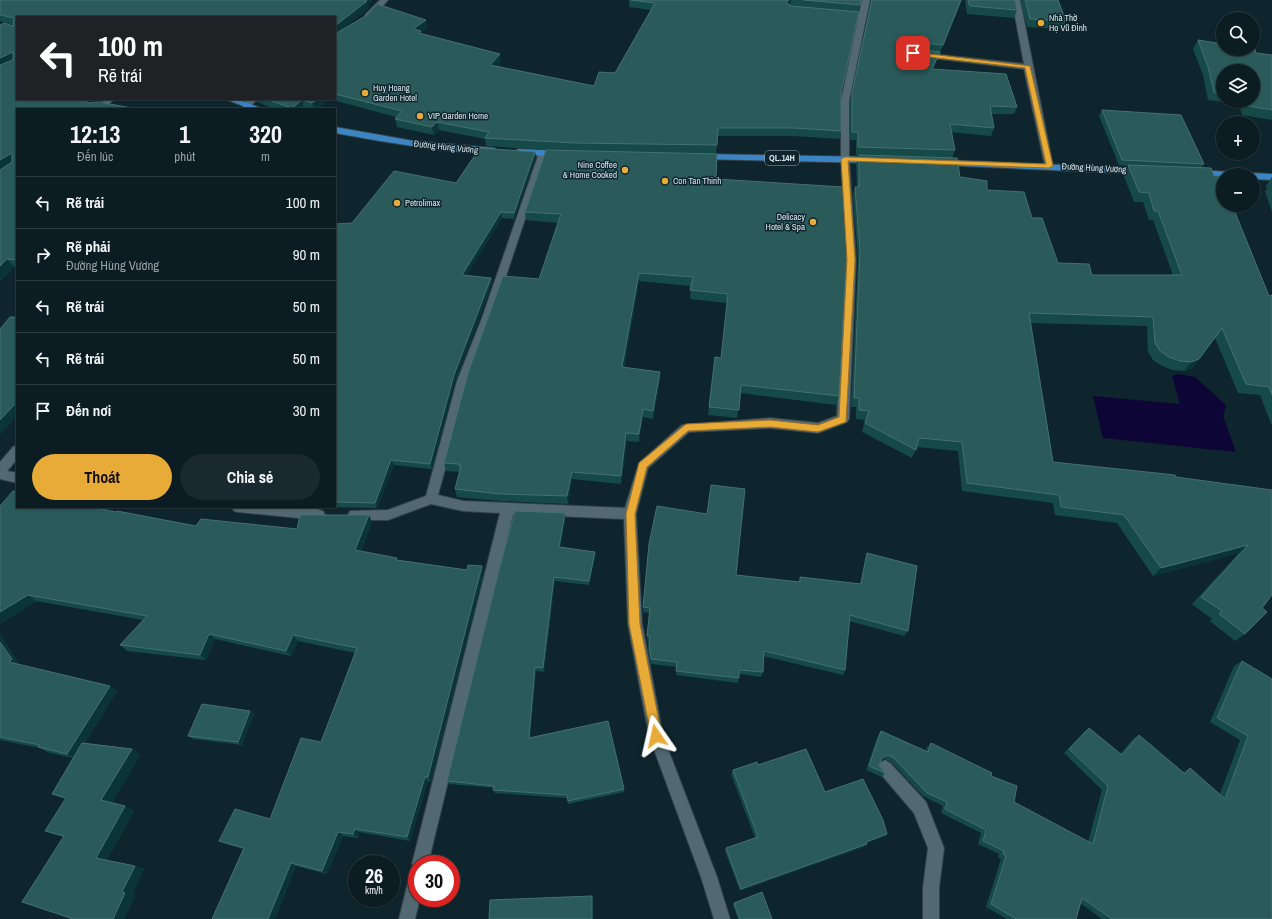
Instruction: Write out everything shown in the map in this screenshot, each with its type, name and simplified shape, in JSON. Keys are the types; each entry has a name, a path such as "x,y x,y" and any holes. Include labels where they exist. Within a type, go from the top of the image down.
{"main road":[{"path":"232,100 256,108"},
{"name":"Đường Hùng Vương","path":"336,130 380,139 463,149 566,154"},
{"name":"QL.14H","path":"693,157 884,160"},
{"name":"Đường Hùng Vương","path":"931,162 1152,171"},
{"path":"1191,173 1216,174"},
{"path":"1260,176 1272,177"}],"street":[{"path":"359,24 384,0"},
{"path":"722,919 709,877 656,736 635,624 630,514 642,466 686,428 770,423 818,428 843,419 851,260 845,159 845,101 859,15 866,0 862,0"},
{"path":"1016,0 1028,67 1049,166"},
{"path":"913,53 1028,67"},
{"path":"98,108 110,100"},
{"path":"246,105 253,100"},
{"path":"431,499 463,381 487,318 542,153"},
{"path":"0,471 16,451"},
{"path":"0,474 16,478"},
{"path":"343,515 388,515 431,499 464,506 630,514"},
{"path":"246,508 306,515 328,515"},
{"path":"422,855 508,508"},
{"path":"885,768 920,808 936,848 931,919"},
{"path":"407,919 410,907"}],"shaded area":[{"path":"1178,374 1195,377 1225,404 1226,407 1223,416 1236,452 1103,438 1093,396 1180,404 1172,376"}],"building":[{"path":"0,0 367,1 336,25 336,16 16,16 16,100 86,100 88,103 99,102 132,108 16,108 16,260 7,259 0,266 0,170 12,162 12,153 0,160 0,65 13,60 13,52 0,58 0,25 4,23 13,26 14,18 0,15"},
{"path":"631,0 789,0 786,2 791,6 859,12 841,93 841,131 794,128 718,128 717,145 575,143 485,138 489,132 437,122 432,127 395,119 402,111 336,94 336,33 367,15 377,4 426,20 413,29 421,31 419,33 500,54 490,65 594,86 599,72 615,73 655,3"},
{"path":"804,0 861,0 860,5"},
{"path":"872,0 961,0 943,45 915,42 910,45 915,49 940,52 932,69 1006,74 1017,107 990,106 994,128 950,124 955,150 858,147 858,132 852,132 852,93"},
{"path":"968,0 1015,0 1017,10 970,6"},
{"path":"1025,0 1058,0 1066,21 1030,19"},
{"path":"1198,40 1216,43 1216,56 1260,56 1260,54 1272,55 1272,110 1260,108 1260,64 1216,64 1216,92 1214,92 1208,67"},
{"path":"269,100 302,100 292,108"},
{"path":"302,100 316,100 312,103"},
{"path":"1102,110 1181,115 1204,164 1122,160"},
{"path":"480,148 535,152 514,213 501,212 462,275 491,278 454,375 430,464 391,460 375,503 336,502 336,224 352,223 394,171 456,183"},
{"path":"546,150 717,154 716,179 843,187 847,251 839,396 741,385 739,410 709,407 715,357 721,358 728,294 690,290 693,277 639,273 622,367 660,372 653,411 643,409 639,434 626,433 621,476 572,472 567,496 500,494 455,489 461,466 459,466 459,464 444,463 468,373 503,276 539,279 561,214 525,212"},
{"path":"859,155 957,158 960,177 987,181 987,190 1024,192 1032,218 1042,218 1058,263 1089,264 1092,275 1182,275 1158,211 1154,211 1149,193 1139,192 1128,165 1211,168 1214,176 1216,176 1216,212 1235,212 1269,296 1272,295 1272,395 1269,387 1246,384 1222,328 1199,359 1191,362 1180,361 1169,357 1160,351 1155,343 1153,317 1029,313 1053,462 1175,475 1176,477 1272,490 1272,595 1262,608 1267,612 1245,634 1219,614 1222,611 1201,597 1248,545 1161,568 1124,515 1061,507 1059,495 967,483 962,442 919,438 916,450 865,423 869,411 859,410 859,398 854,398 860,251 855,187 859,187"},
{"path":"10,317 16,317 16,403 0,420 0,329"},
{"path":"711,485 745,489 736,575 800,582 800,577 861,584 867,553 917,566 908,631 850,615 845,670 764,651 763,672 739,670 739,678 676,671 677,662 651,659 649,645 650,636 647,636 650,608 643,607 649,544 657,506 707,514"},
{"path":"13,491 16,492 16,508 97,508 196,526 201,519 297,529 300,515 369,515 355,550 397,558 396,560 467,570 468,565 482,566 428,777 425,777 407,837 355,829 353,834 338,832 322,871 291,863 268,919 212,919 244,848 219,841 235,809 270,819 301,738 321,742 357,648 293,635 286,651 209,634 200,655 120,645 147,616 28,595 0,612 0,506"},
{"path":"515,511 565,513 559,547 595,552 589,581 554,577 543,668 535,667 529,738 608,721 624,789 568,801 567,795 493,790 494,786 447,781"},
{"path":"0,642 12,659 9,662 110,686 67,754 38,747 40,745 0,737"},
{"path":"1242,661 1272,679 1272,919 1112,919 1082,898 1076,919 1016,919 991,904 1006,856 1003,854 1004,851 983,841 986,830 945,809 947,802 927,793 894,758 888,755 882,758 879,765 885,773 869,766 881,731 928,752 931,743 992,773 991,776 1017,786 1014,802 1093,844 1108,786 1069,749 1089,728 1122,755 1139,735 1185,774 1190,768 1225,799 1248,736 1217,718"},
{"path":"202,704 250,711 238,742 188,736"},
{"path":"82,743 132,749 101,800 125,806 96,858 135,866 122,892 125,893 113,919 73,919 22,902 64,836 45,831 66,798 52,794"},
{"path":"806,749 825,792 863,779 883,820 887,834 866,842 867,844 741,889 726,848 758,837 733,770 757,762 758,765"},
{"path":"762,892 772,919 740,919 734,903"},
{"path":"592,896 592,919 489,919 490,900"}],"place":[{"name":"Nhà Thờ Họ Vũ ĐÌnh","path":"1041,23"},
{"name":"Huy Hoang Garden Hotel","path":"365,93"},
{"name":"VIP Garden Home","path":"420,116"},
{"name":"Nine Coffee & Home Cooked","path":"625,170"},
{"name":"Con Tan Thinh","path":"665,181"},
{"name":"Petrolimax","path":"397,203"},
{"name":"Delicacy Hotel & Spa","path":"813,222"}],"route":[{"path":"656,736 635,624 630,514 642,466 686,428 770,423 818,428 843,419 851,260 845,159 1049,166 1028,67 913,53"}]}
